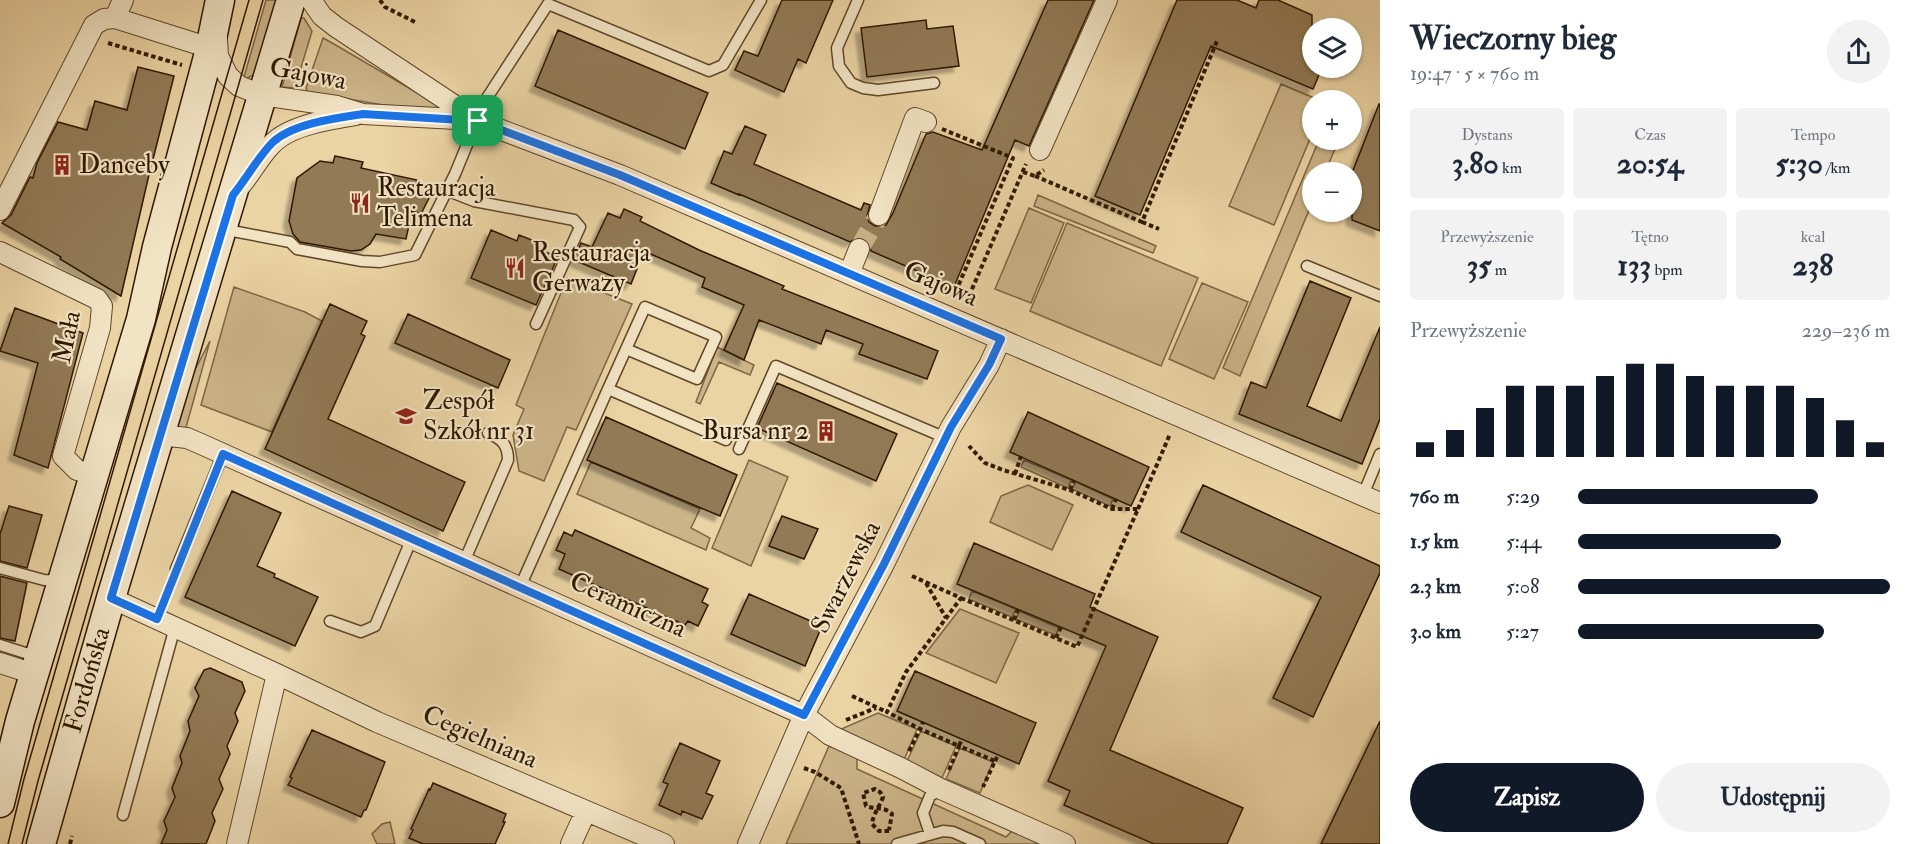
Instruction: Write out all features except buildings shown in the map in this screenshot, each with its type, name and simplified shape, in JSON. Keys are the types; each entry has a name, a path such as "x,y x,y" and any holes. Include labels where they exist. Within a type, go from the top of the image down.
{"main road":[{"name":"Fordońska","path":"41,844 111,598 291,0"},
{"name":"Fordońska","path":"0,803 36,665 141,319 157,247 215,24"}],"street":[{"path":"115,18 123,0"},
{"name":"Gajowa","path":"310,0 322,16 336,27 478,121 620,175 1371,499"},
{"path":"1040,150 1107,0"},
{"path":"0,210 94,25 104,19 115,18 215,24"},
{"name":"Gajowa","path":"215,24 218,56 228,76 239,86 262,95 337,106 363,114 478,121"},
{"name":"Gajowa","path":"224,221 233,195 274,141 289,132 322,122 363,114"},
{"path":"879,215 915,117 926,122"},
{"path":"849,274 859,249"},
{"name":"Mała","path":"0,252 97,298 102,306 100,328 63,456 77,470 94,475"},
{"name":"Swarzewska","path":"748,844 804,715 884,564 946,438 989,365 1001,339"},
{"name":"Ceramiczna","path":"160,435 187,438 804,715 830,735 941,789 1065,844"},
{"name":"Cegielniana","path":"111,598 376,722 664,844"},
{"path":"0,663 36,665"},
{"path":"237,844 277,674"},
{"path":"571,844 586,811"}],"lane":[{"path":"224,221 291,242 297,249 362,261 380,262 415,255 478,121 484,101 549,2 709,71 723,65 761,0"},
{"path":"858,0 837,48 839,66 851,82 863,88 878,90 934,83"},
{"path":"446,190 474,201 574,220 580,227 536,324"},
{"path":"1307,266 1380,296"},
{"path":"520,587 608,389 626,349 645,307 716,337 697,379 626,349"},
{"path":"739,449 776,366 946,438"},
{"path":"608,389 726,440"},
{"path":"464,562 508,460 508,448 500,438 488,433"},
{"path":"176,569 223,454"},
{"path":"1371,499 1380,454"},
{"path":"330,621 361,632 375,626 412,538"},
{"path":"0,568 44,580 62,581"},
{"path":"123,815 175,627"},
{"path":"0,645 36,665"},
{"path":"930,834 923,813 930,796 941,789"},
{"path":"897,844 944,831 953,832 980,844"}],"path":[{"path":"380,0 385,7 417,23"},
{"path":"1142,222 1217,40"},
{"path":"84,46 105,42 183,65"},
{"path":"926,122 1013,158 951,302"},
{"path":"965,306 1028,158 1040,150"},
{"path":"1035,176 1159,229"},
{"path":"918,288 922,278 956,293"},
{"path":"912,576 1077,646 1171,430"},
{"path":"969,446 985,463 1070,490 1112,509 1138,509"},
{"path":"1015,474 1021,456"},
{"path":"1070,490 1074,480"},
{"path":"1112,509 1116,499"},
{"path":"157,619 176,569"},
{"path":"926,582 946,618"},
{"path":"887,712 906,672 961,598"},
{"path":"1014,620 1018,609"},
{"path":"1056,638 1061,627"},
{"path":"852,696 920,729 995,761"},
{"path":"837,724 876,708"},
{"path":"901,768 923,723"},
{"path":"941,789 962,739"},
{"path":"976,804 998,755"},
{"path":"815,772 841,788 858,844"},
{"path":"879,808 872,819 872,824 879,831 889,831 892,814 887,809 879,808 866,806 863,802 863,794 874,789 880,792 883,797 879,808"},
{"path":"70,844 72,836"}],"shaded area":[{"path":"266,0 277,0 254,75 247,78 244,77"},
{"path":"301,18 304,18 312,31 295,88 282,87"},
{"path":"323,38 455,115 453,117 308,92 306,88"},
{"path":"1281,84 1302,93 1302,150 1305,150 1274,225 1229,206"},
{"path":"1315,150 1335,150 1329,162 1310,162"},
{"path":"1302,180 1302,222 1304,222 1240,376 1223,368"},
{"path":"1038,195 1156,246 1153,253 1034,206"},
{"path":"1029,208 1064,223 1031,303 995,289"},
{"path":"1067,223 1198,278 1161,366 1030,311"},
{"path":"567,278 632,304 576,430 567,427 544,481 519,471 513,435 524,409 516,405"},
{"path":"1202,283 1248,302 1214,379 1169,359"},
{"path":"234,287 305,312 322,321 272,432 201,405"},
{"path":"210,341 185,431 176,425 190,379"},
{"path":"717,347 754,365 750,375 719,362 700,404 696,402"},
{"path":"749,460 788,477 751,566 712,548"},
{"path":"1024,460 1071,480 1068,488 1021,467"},
{"path":"591,462 700,509 691,528 710,538 706,550 577,494"},
{"path":"1076,482 1113,499 1110,506 1072,489"},
{"path":"1028,485 1073,505 1052,550 990,522 1001,496"},
{"path":"972,591 1016,609 1012,617 969,599"},
{"path":"960,609 1019,633 996,683 926,653"},
{"path":"1019,611 1059,628 1056,635 1016,619"},
{"path":"878,713 917,729 904,760 839,730"},
{"path":"921,731 956,746 942,778 907,761"},
{"path":"829,746 857,755 857,769 1006,837 1012,831 1041,844 786,844"},
{"path":"960,748 993,762 980,793 946,779"},
{"path":"390,822 395,844 377,844 372,834 382,824"}],"tunnel":[{"path":"859,249 879,215"}],"tram line":[{"path":"8,844 24,779 249,0"},
{"path":"22,844 38,781 263,0"}],"place":[{"name":"Danceby","path":"62,165"},
{"name":"Restauracja Telimena","path":"360,203"},
{"name":"Restauracja Gerwazy","path":"515,268"},
{"name":"Zespół Szkół nr 31","path":"406,416"},
{"name":"Bursa nr 2","path":"826,431"}],"route":[{"path":"363,114 478,121 620,175 1001,339 989,365 951,427 884,564 804,715 223,454 157,619 111,598 226,214 233,195 266,150 274,141 289,132 331,119 363,114"}]}
